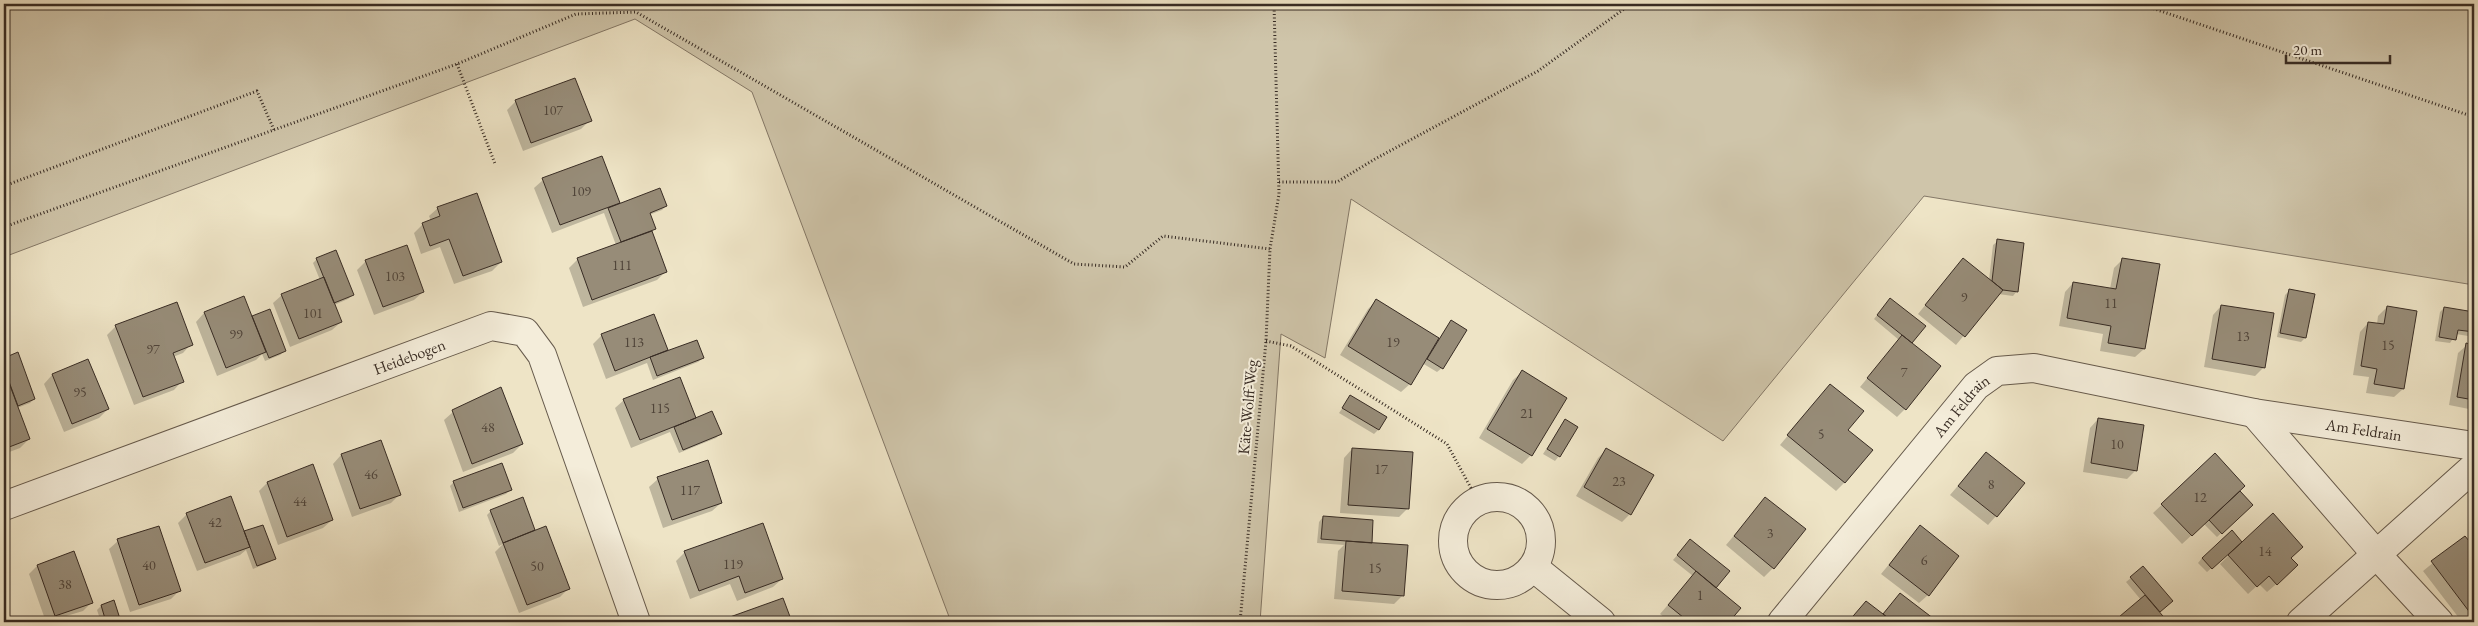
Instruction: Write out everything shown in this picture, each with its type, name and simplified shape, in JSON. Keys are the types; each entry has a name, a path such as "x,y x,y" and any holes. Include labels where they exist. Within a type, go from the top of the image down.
{"street":[{"name":"Heidebogen","path":"4,506 491,326 525,332 542,355 636,622"},
{"name":"Am Feldrain","path":"1782,622 1976,386 1997,371 2034,368 2254,413 2474,446"},
{"path":"2254,413 2376,554 2439,622"},
{"path":"2301,622 2474,467"},
{"path":"1505,497 1522,503 1536,518 1542,541 1533,567 1516,581 1501,585 1478,581 1458,561 1452,537 1460,516 1478,500 1505,497"},
{"path":"1533,567 1601,622"}],"path":[{"name":"Käte-Wolff-Weg","path":"1240,622 1266,341 1270,249 1279,194 1274,4"},
{"path":"1278,182 1337,182 1375,159 1538,71 1631,4"},
{"path":"2140,4 2474,118"},
{"path":"4,227 457,64 576,14 636,12 1074,264 1125,267 1163,236 1270,249"},
{"path":"457,64 495,164"},
{"path":"4,186 256,91 274,130"},
{"path":"1266,341 1291,346 1447,444 1478,500"},
{"path":"4,604 11,622"}],"shaded area":[{"path":"4,4 2474,4 2474,285 1924,196 1723,441 1351,199 1325,358 1281,334 1260,622 951,622 752,92 635,19 4,257"}],"building":[{"path":"575,78 592,121 531,143 515,100"},
{"path":"602,156 620,203 560,225 542,178"},
{"path":"660,188 667,206 650,213 656,229 621,242 608,208"},
{"path":"477,193 502,262 463,276 449,239 430,246 422,223 440,216 437,207"},
{"path":"652,231 667,272 592,300 577,258"},
{"path":"1997,239 2024,243 2018,292 2003,290 1992,281"},
{"path":"407,245 424,292 383,307 365,260"},
{"path":"336,250 354,295 334,303 316,258"},
{"path":"1963,258 2003,290 1965,337 1925,305"},
{"path":"2122,258 2160,264 2145,349 2108,343 2111,326 2067,318 2073,282 2116,289"},
{"path":"324,277 342,322 299,339 281,294"},
{"path":"2289,289 2315,294 2306,338 2280,333"},
{"path":"244,296 266,352 226,368 204,312"},
{"path":"1890,298 1926,326 1912,343 1877,315"},
{"path":"1376,299 1439,338 1411,385 1348,346"},
{"path":"177,302 193,345 173,353 184,382 143,397 115,325"},
{"path":"2221,305 2274,313 2265,368 2212,359"},
{"path":"2387,306 2417,311 2404,389 2374,384 2377,369 2361,366 2368,322 2384,324"},
{"path":"2444,307 2474,312 2474,332 2458,330 2456,340 2439,337"},
{"path":"270,309 286,351 269,358 252,316"},
{"path":"654,314 668,350 615,371 601,334"},
{"path":"1451,320 1467,330 1443,369 1427,359"},
{"path":"1902,335 1941,366 1906,410 1867,378"},
{"path":"697,340 704,358 657,376 650,357"},
{"path":"2466,343 2474,345 2474,400 2457,397"},
{"path":"18,352 35,399 18,406 4,368 4,358"},
{"path":"88,359 109,409 72,424 52,374"},
{"path":"1522,370 1567,398 1532,456 1487,429"},
{"path":"680,377 696,418 640,440 623,399"},
{"path":"9,383 30,439 4,449 4,385"},
{"path":"1830,384 1864,411 1848,430 1873,450 1845,483 1787,435"},
{"path":"501,387 523,444 472,464 452,410"},
{"path":"1350,395 1387,417 1379,430 1342,408"},
{"path":"712,411 722,434 683,450 674,427"},
{"path":"2098,418 2144,425 2137,471 2091,463"},
{"path":"1565,419 1578,427 1560,457 1547,449"},
{"path":"381,440 401,495 360,509 341,454"},
{"path":"1352,448 1413,452 1409,509 1348,505"},
{"path":"1606,448 1654,475 1631,515 1584,487"},
{"path":"1986,452 2025,483 1997,517 1958,486"},
{"path":"2215,453 2245,486 2192,536 2161,504"},
{"path":"708,460 722,503 672,520 657,477"},
{"path":"502,463 512,490 463,508 453,481"},
{"path":"313,464 333,520 287,537 267,482"},
{"path":"2240,491 2253,505 2222,534 2209,520"},
{"path":"231,496 250,547 205,563 186,513"},
{"path":"523,497 535,530 503,543 490,510"},
{"path":"1765,497 1806,529 1774,569 1734,536"},
{"path":"2273,513 2303,547 2291,558 2298,565 2277,585 2269,576 2257,587 2228,555"},
{"path":"1323,516 1373,520 1372,543 1321,539"},
{"path":"763,523 783,579 745,593 739,576 699,591 684,551"},
{"path":"263,525 276,559 257,566 244,531"},
{"path":"1920,525 1959,556 1929,596 1889,565"},
{"path":"159,526 181,591 139,605 117,539"},
{"path":"546,526 570,589 527,605 503,543"},
{"path":"2232,530 2242,542 2212,569 2202,558"},
{"path":"2465,536 2474,547 2474,618 2431,561"},
{"path":"1690,539 1730,571 1716,588 1677,555"},
{"path":"1346,541 1408,545 1404,596 1342,591"},
{"path":"74,551 93,603 55,616 37,565"},
{"path":"2143,566 2173,601 2160,612 2130,577"},
{"path":"1696,571 1741,608 1729,622 1689,622 1668,605"},
{"path":"1900,593 1938,622 1893,622 1883,614"},
{"path":"2145,595 2168,622 2113,622"},
{"path":"783,598 792,622 716,622"},
{"path":"114,600 121,622 106,622 101,605"},
{"path":"1866,601 1883,614 1893,622 1848,622"}]}
